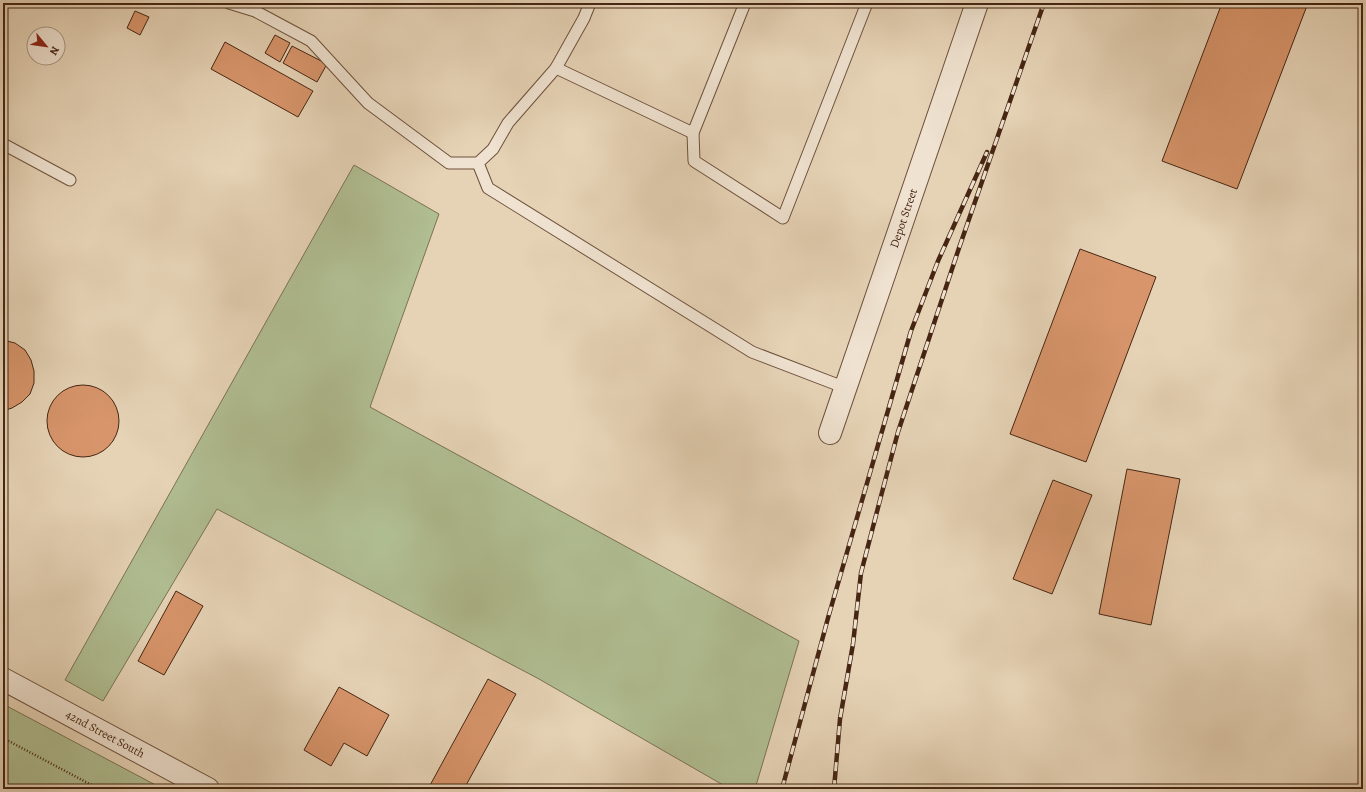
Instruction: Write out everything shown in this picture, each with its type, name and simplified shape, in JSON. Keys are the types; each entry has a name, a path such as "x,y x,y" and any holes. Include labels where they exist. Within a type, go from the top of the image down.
{"street":[{"name":"Depot Street","path":"830,433 977,3"},
{"name":"42nd Street South","path":"3,679 208,789"}],"lane":[{"path":"229,3 255,11 310,41 368,103 449,163 478,163 493,149 508,123 556,68 584,18 590,3"},
{"path":"745,3 693,133 694,161 783,218 867,3"},
{"path":"556,68 693,133"},
{"path":"3,144 70,180"},
{"path":"478,163 488,188 752,352 846,388"}],"path":[{"path":"3,738 100,789"}],"green space":[{"path":"354,165 439,214 370,407 799,641 755,789 730,789 539,679 217,509 103,701 65,680"},
{"path":"3,704 163,789 3,789"}],"building":[{"path":"1222,3 1308,3 1237,189 1162,161"},
{"path":"135,11 149,17 140,35 127,28"},
{"path":"275,35 290,43 280,62 265,53"},
{"path":"225,42 313,91 298,117 211,69"},
{"path":"292,46 327,64 317,82 283,63"},
{"path":"1080,249 1156,277 1086,462 1010,434"},
{"path":"3,340 15,343 25,350 31,360 34,371 34,383 30,394 22,402 3,411"},
{"path":"83,385 103,391 113,401 119,421 113,441 103,451 83,457 63,451 53,441 47,421 53,401 63,391"},
{"path":"1127,469 1180,479 1151,625 1099,614"},
{"path":"1053,480 1092,495 1052,594 1013,579"},
{"path":"3,506 7,514 7,519 3,527"},
{"path":"176,591 203,606 164,675 138,661"},
{"path":"488,679 516,694 464,789 428,789"},
{"path":"339,687 389,715 367,756 344,743 331,766 304,750"}],"railway":[{"path":"834,789 840,719 853,644 861,573 898,432 959,248 1044,3"},
{"path":"782,789 828,618 911,331 938,261 987,152"}]}
